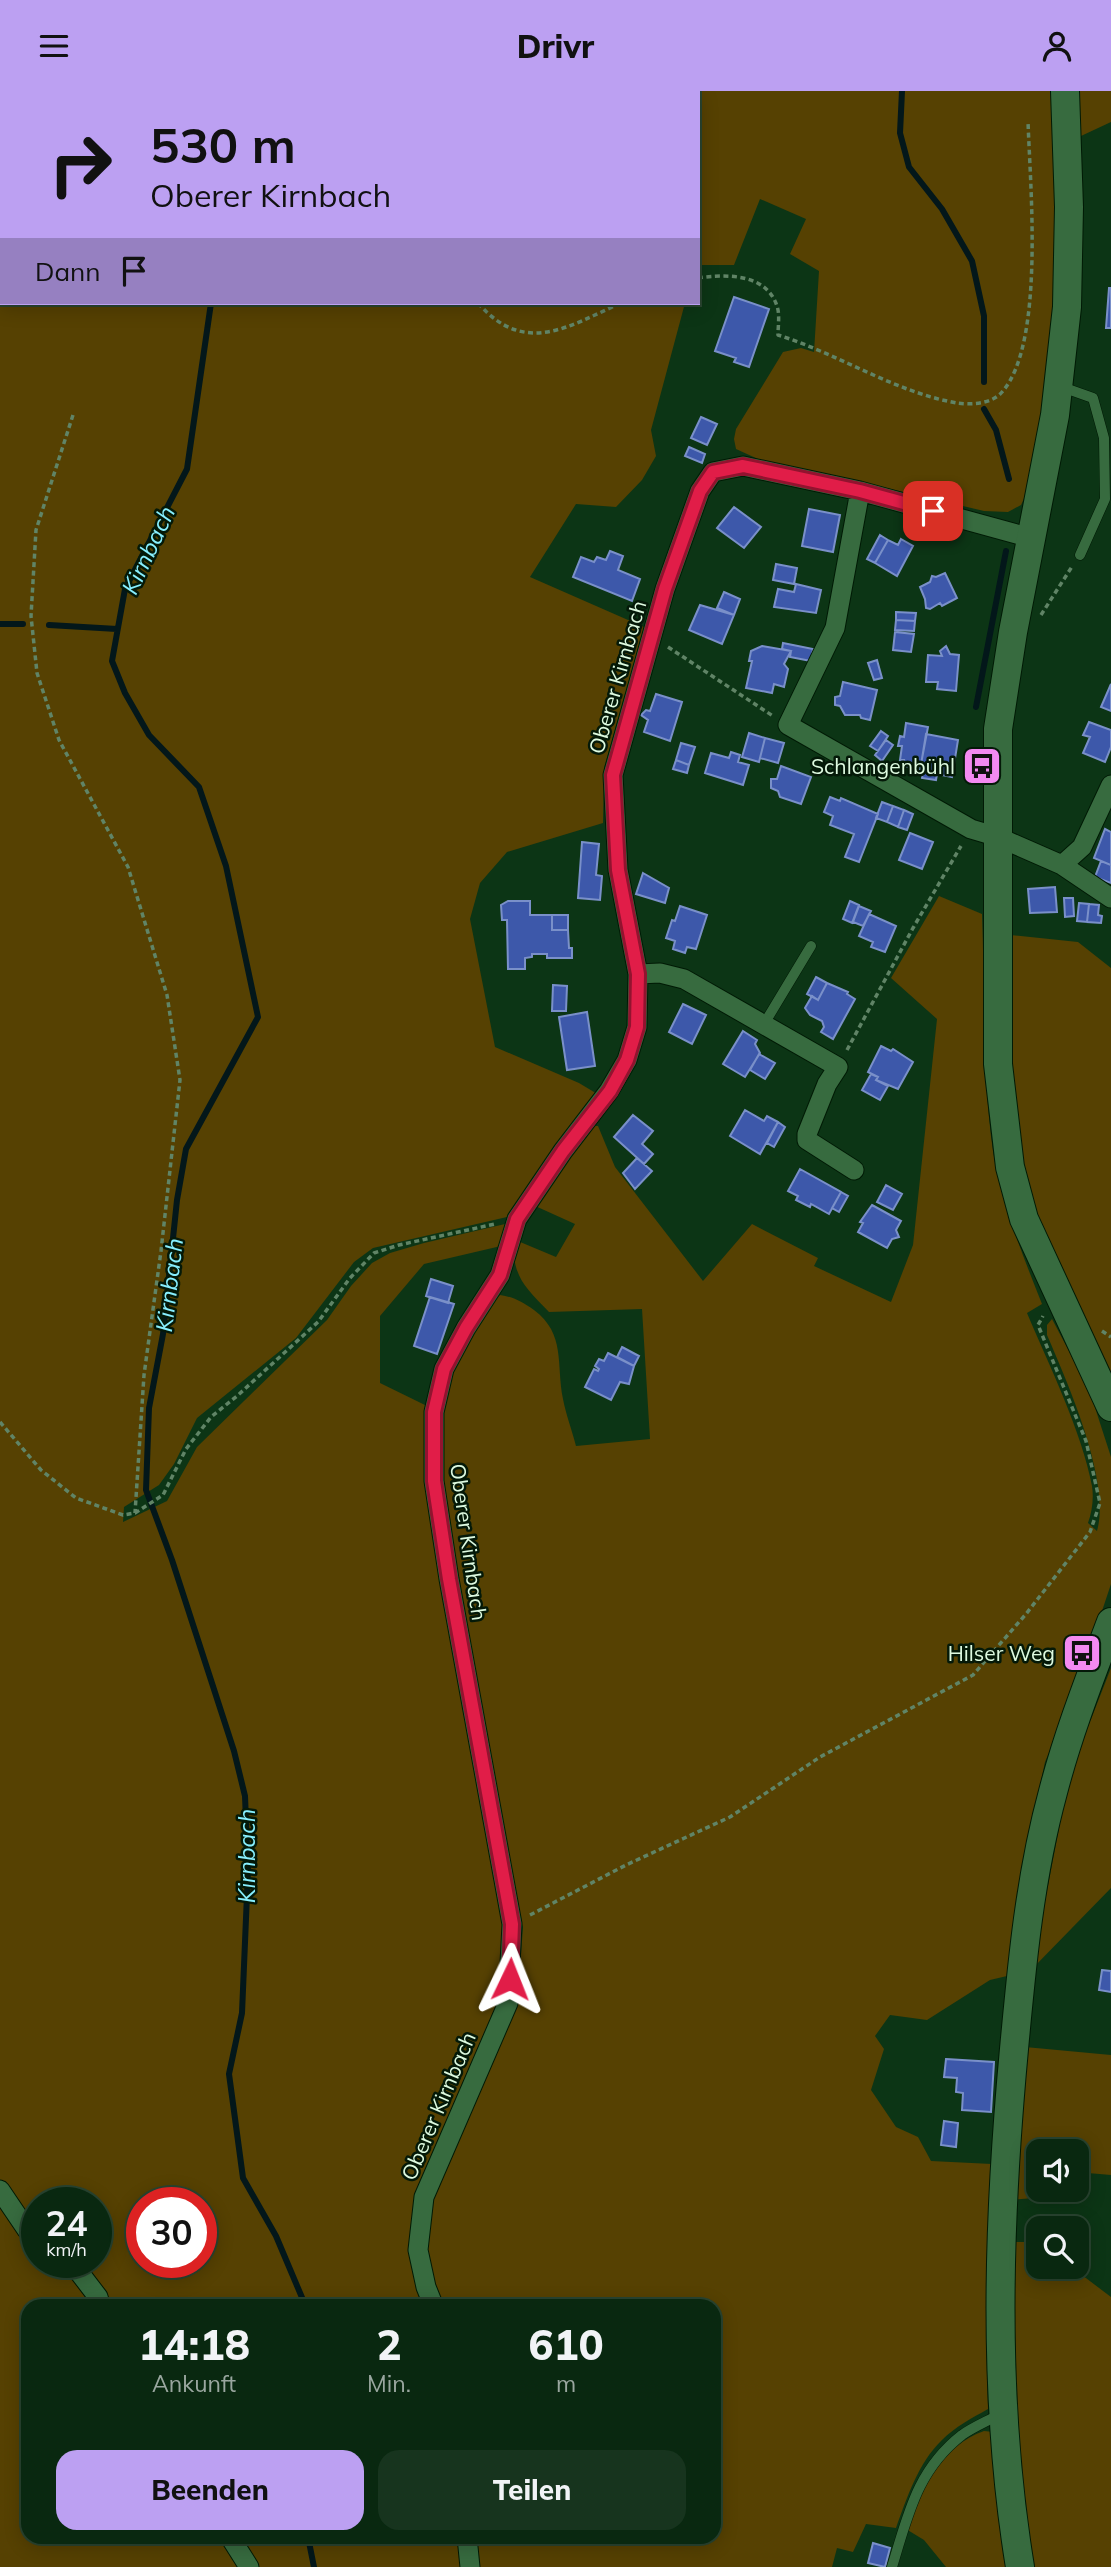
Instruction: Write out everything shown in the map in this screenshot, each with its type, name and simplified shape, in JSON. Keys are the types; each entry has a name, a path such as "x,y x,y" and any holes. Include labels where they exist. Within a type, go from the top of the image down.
{"main road":[{"path":"1065,91 1069,207 1068,307 1058,385 1013,632 985,833 998,1064 1010,1167 1024,1219 1111,1408"},
{"path":"1020,2567 1010,2505 1000,2277 1001,2208 1022,1963 1052,1793 1111,1622"}],"street":[{"name":"Oberer Kirnbach","path":"431,2299 418,2250 424,2197 508,2003 512,1924 447,1567 434,1481 434,1412 444,1369 500,1275 517,1219 563,1151 610,1091 627,1060 637,1027 638,974 618,870 613,775 665,589 700,491 713,472 743,466 860,491 1031,538"},
{"path":"860,491 835,628 788,725 985,833 1062,865 1111,898"},
{"path":"1062,865 1082,847 1111,785"},
{"path":"638,974 660,973 684,979 838,1067 827,1084 807,1140 853,1170"},
{"path":"0,2190 21,2218"},
{"path":"0,2218 21,2228"},
{"path":"83,2278 99,2299"},
{"path":"234,2544 249,2567"},
{"path":"468,2544 470,2567"}],"lane":[{"path":"1058,385 1093,398 1104,438 1105,499 1080,555"},
{"path":"764,1024 811,946"},
{"path":"892,2567 920,2483 937,2458 963,2434 1004,2412"}],"path":[{"path":"700,278 737,275 757,283 772,295 778,309 778,335 803,342 927,397 960,403 981,403 1000,395 1015,374 1026,328 1032,283 1028,121"},
{"path":"480,305 502,323 531,335 554,332 616,305"},
{"path":"73,415 36,530 31,616 37,673 59,740 128,867 167,995 180,1080 167,1209 144,1375 135,1513"},
{"path":"1036,623 1080,555"},
{"path":"651,637 788,725"},
{"path":"838,1067 913,928 985,833"},
{"path":"0,1422 41,1470 76,1498 122,1515 135,1513 163,1495 186,1449 211,1417 237,1397 318,1322 350,1277 374,1253 398,1245 517,1219"},
{"path":"512,1924 626,1864 730,1817 820,1757 973,1675 1026,1614 1090,1532 1100,1503 1086,1441 1038,1325 1045,1314 1063,1303"}],"shaded area":[{"path":"700,91 1056,91 1056,328 1028,490 1021,505 1008,512 984,511 861,482 771,465 736,449 736,429 783,352 801,348 814,352 819,271 790,254 806,219 760,199 734,265 700,265"},
{"path":"1078,91 1111,91 1111,122 1081,136"},
{"path":"0,305 684,305 651,430 656,456 642,480 616,507 576,504 530,577 644,627 604,768 603,823 507,852 480,883 470,919 495,1047 579,1083 599,1095 507,1217 373,1248 354,1262 296,1338 197,1418 174,1464 159,1485 124,1507 123,1522 167,1501 197,1447 327,1320 351,1286 372,1263 390,1253 424,1243 505,1224 507,1229 501,1246 424,1264 380,1316 380,1383 427,1406 505,1912 505,1984 420,2200 429,2299 21,2299 21,2544 223,2544 238,2567 0,2567"},
{"path":"939,896 982,914 985,1063 993,1151 1007,1209 1042,1304 1027,1313 1081,1443 1093,1491 1088,1523 1097,1531 1100,1510 1093,1460 1076,1405 1047,1335 1047,1325 1052,1319 1089,1389 1111,1457 1111,1584 1079,1680 1045,1762 1025,1856 1007,1976 990,1980 927,2020 890,2015 875,2036 884,2049 871,2090 896,2127 918,2137 931,2161 992,2164 987,2286 988,2409 952,2431 926,2459 914,2481 896,2528 866,2524 853,2552 837,2548 832,2567 476,2567 473,2544 721,2544 721,2299 437,2299 424,2239 432,2198 519,1982 523,1927 511,1891 439,1488 440,1412 454,1366 479,1316 500,1295 518,1300 534,1310 551,1329 558,1350 564,1405 576,1446 650,1439 642,1309 549,1312 521,1280 515,1263 513,1239 556,1257 575,1224 533,1205 591,1126 598,1126 615,1167 703,1281 752,1224 818,1258 814,1266 891,1302 913,1245 937,1019 891,978"},
{"path":"1010,935 1078,942 1111,968 1111,1383 1050,1260 1023,1167 1012,1069"},
{"path":"1111,1668 1111,1888 1032,1969 1065,1797 1084,1737"},
{"path":"1025,2047 1111,2055 1111,2175 1089,2173 1089,2139 1026,2139 1026,2199 1011,2200"},
{"path":"1011,2242 1026,2242 1026,2279 1087,2279 1111,2297 1111,2567 1032,2567 1019,2502"},
{"path":"984,2431 994,2432 1013,2567 946,2567 924,2540 906,2529 926,2485 945,2458 969,2438"},
{"path":"238,2544 466,2544 468,2567 254,2567"}],"building":[{"path":"1109,288 1111,328 1106,328"},
{"path":"734,297 769,309 749,367 734,362 736,358 715,351"},
{"path":"701,417 717,424 707,445 691,438"},
{"path":"689,447 705,454 702,463 685,456"},
{"path":"734,507 761,527 744,548 717,528"},
{"path":"809,509 840,515 833,552 802,546"},
{"path":"880,535 888,540 875,563 867,559"},
{"path":"901,539 913,546 897,576 875,563 888,540 898,545"},
{"path":"610,551 623,556 618,570 640,579 632,601 573,577 581,557 594,562 597,557 606,560"},
{"path":"776,564 797,568 794,584 773,580"},
{"path":"945,573 957,598 942,606 940,603 930,609 926,608 920,587 930,582 932,576"},
{"path":"796,584 821,590 816,613 774,607 778,589 794,592"},
{"path":"724,592 740,599 734,615 717,608"},
{"path":"700,605 734,615 722,644 689,630"},
{"path":"896,612 916,613 915,621 896,620"},
{"path":"896,620 915,621 914,631 895,630"},
{"path":"895,632 914,634 911,652 893,650"},
{"path":"783,643 813,649 811,661 790,657 791,651 782,649"},
{"path":"762,646 791,651 784,664 788,669 784,687 774,684 772,693 746,688 752,661 749,661 751,651"},
{"path":"946,646 950,654 959,655 956,691 937,689 938,682 926,682 928,655 942,656 940,651"},
{"path":"877,660 882,678 874,680 868,663"},
{"path":"843,682 877,690 870,720 861,718 860,715 845,715 840,706 835,705 835,697 840,696"},
{"path":"1111,684 1111,711 1101,707"},
{"path":"656,694 682,702 670,741 644,732 648,720 641,715 646,710 650,711"},
{"path":"1089,722 1111,730 1111,747 1105,762 1083,753 1090,737 1083,735"},
{"path":"906,723 928,727 921,764 917,763 916,769 903,766 904,760 900,760 902,746 898,746 900,736 904,737"},
{"path":"881,731 888,736 878,751 870,746"},
{"path":"749,733 765,738 759,762 742,757"},
{"path":"926,734 958,740 952,777 937,774 936,780 922,778 923,772 920,771"},
{"path":"765,738 784,743 778,763 760,758"},
{"path":"886,740 893,745 882,761 875,755"},
{"path":"681,743 695,747 689,765 676,760"},
{"path":"731,752 740,755 738,762 749,765 743,785 705,773 711,753 729,758"},
{"path":"676,760 689,765 687,773 673,769"},
{"path":"781,766 811,777 801,804 780,797 778,791 771,788 771,779 777,779"},
{"path":"830,797 840,801 841,798 878,814 859,862 845,857 854,834 830,825 833,816 824,812"},
{"path":"882,802 893,806 887,822 876,818"},
{"path":"893,806 904,810 898,827 887,822"},
{"path":"904,810 913,814 907,830 898,827"},
{"path":"1105,829 1111,832 1111,865 1094,858"},
{"path":"910,833 933,842 922,869 899,860"},
{"path":"582,842 599,844 596,875 602,876 600,900 578,898"},
{"path":"1101,861 1111,865 1111,883 1095,877"},
{"path":"643,873 669,888 665,903 636,894"},
{"path":"1055,887 1057,912 1030,913 1028,889"},
{"path":"1064,898 1073,898 1074,916 1065,917"},
{"path":"508,901 530,901 530,915 552,915 552,930 568,930 572,958 547,958 547,954 532,954 532,957 525,958 525,969 508,969 507,920 502,920 501,905"},
{"path":"850,901 859,905 852,923 843,919"},
{"path":"1079,903 1089,904 1087,922 1077,921"},
{"path":"1089,904 1099,905 1101,923 1087,922"},
{"path":"680,906 707,915 696,949 687,947 685,953 673,949 675,941 666,938"},
{"path":"859,906 871,911 863,926 853,922"},
{"path":"869,914 896,926 885,952 871,947 873,942 859,936"},
{"path":"552,915 568,915 568,930 552,930"},
{"path":"816,977 827,983 818,1000 807,994"},
{"path":"827,983 848,992 847,994 855,999 833,1039 821,1032 824,1027 822,1021 810,1015 805,1008 812,996 818,1000"},
{"path":"553,985 567,986 566,1011 552,1011"},
{"path":"683,1004 706,1015 692,1044 669,1032"},
{"path":"587,1012 595,1066 567,1070 559,1017"},
{"path":"743,1031 757,1040 755,1044 760,1053 745,1077 723,1064"},
{"path":"881,1046 891,1051 893,1049 913,1062 898,1089 876,1080 878,1077 868,1072"},
{"path":"759,1054 775,1063 765,1079 750,1070"},
{"path":"871,1074 888,1086 880,1100 862,1090"},
{"path":"745,1110 764,1121 767,1116 778,1122 760,1154 730,1136"},
{"path":"633,1115 653,1131 642,1144 653,1154 644,1164 614,1137"},
{"path":"778,1122 785,1127 774,1147 767,1143"},
{"path":"637,1158 652,1171 635,1189 623,1173"},
{"path":"800,1169 841,1192 829,1214 811,1204 810,1207 796,1200 798,1196 788,1191"},
{"path":"886,1185 902,1194 893,1210 877,1202"},
{"path":"841,1192 848,1196 839,1212 832,1208"},
{"path":"872,1205 901,1221 896,1230 899,1237 892,1239 887,1248 858,1232 863,1223 860,1222"},
{"path":"431,1279 453,1286 448,1303 426,1296"},
{"path":"430,1297 454,1304 437,1354 414,1346"},
{"path":"622,1347 639,1356 634,1366 617,1357"},
{"path":"608,1353 634,1366 629,1384 620,1382 611,1400 585,1387 594,1369 599,1369 595,1366 599,1359 604,1361"},
{"path":"1102,1970 1111,1971 1111,1992 1099,1990"},
{"path":"946,2059 994,2062 991,2112 962,2110 963,2093 956,2092 957,2078 944,2077"},
{"path":"944,2121 958,2123 956,2147 941,2145"},
{"path":"873,2543 890,2548 885,2567 868,2563"}],"waterway":[{"path":"902,91 900,133 909,167 942,209 972,261 984,316 984,382"},
{"name":"Kirnbach","path":"211,305 187,469 125,589 112,661 125,693 149,735 199,787 226,866 258,1017 186,1149 177,1200 163,1334 149,1408 146,1490 172,1560 234,1751 245,1796 248,1871 242,2013 229,2074 243,2178 276,2236 303,2299"},
{"path":"984,409 996,430 1009,479"},
{"path":"976,707 1006,551"},
{"path":"0,624 23,624"},
{"path":"49,625 117,629"},
{"name":"Kirnbach","path":"309,2544 314,2567"}],"place":[{"name":"Schlangenbühl","path":"982,766"},
{"name":"Hilser Weg","path":"1082,1653"}],"route":[{"path":"510,1979 512,1924 449,1579 434,1481 434,1412 444,1369 500,1275 517,1219 563,1151 610,1091 627,1060 637,1027 638,974 618,870 613,775 665,589 700,491 713,472 743,466 860,491 933,511"}]}
